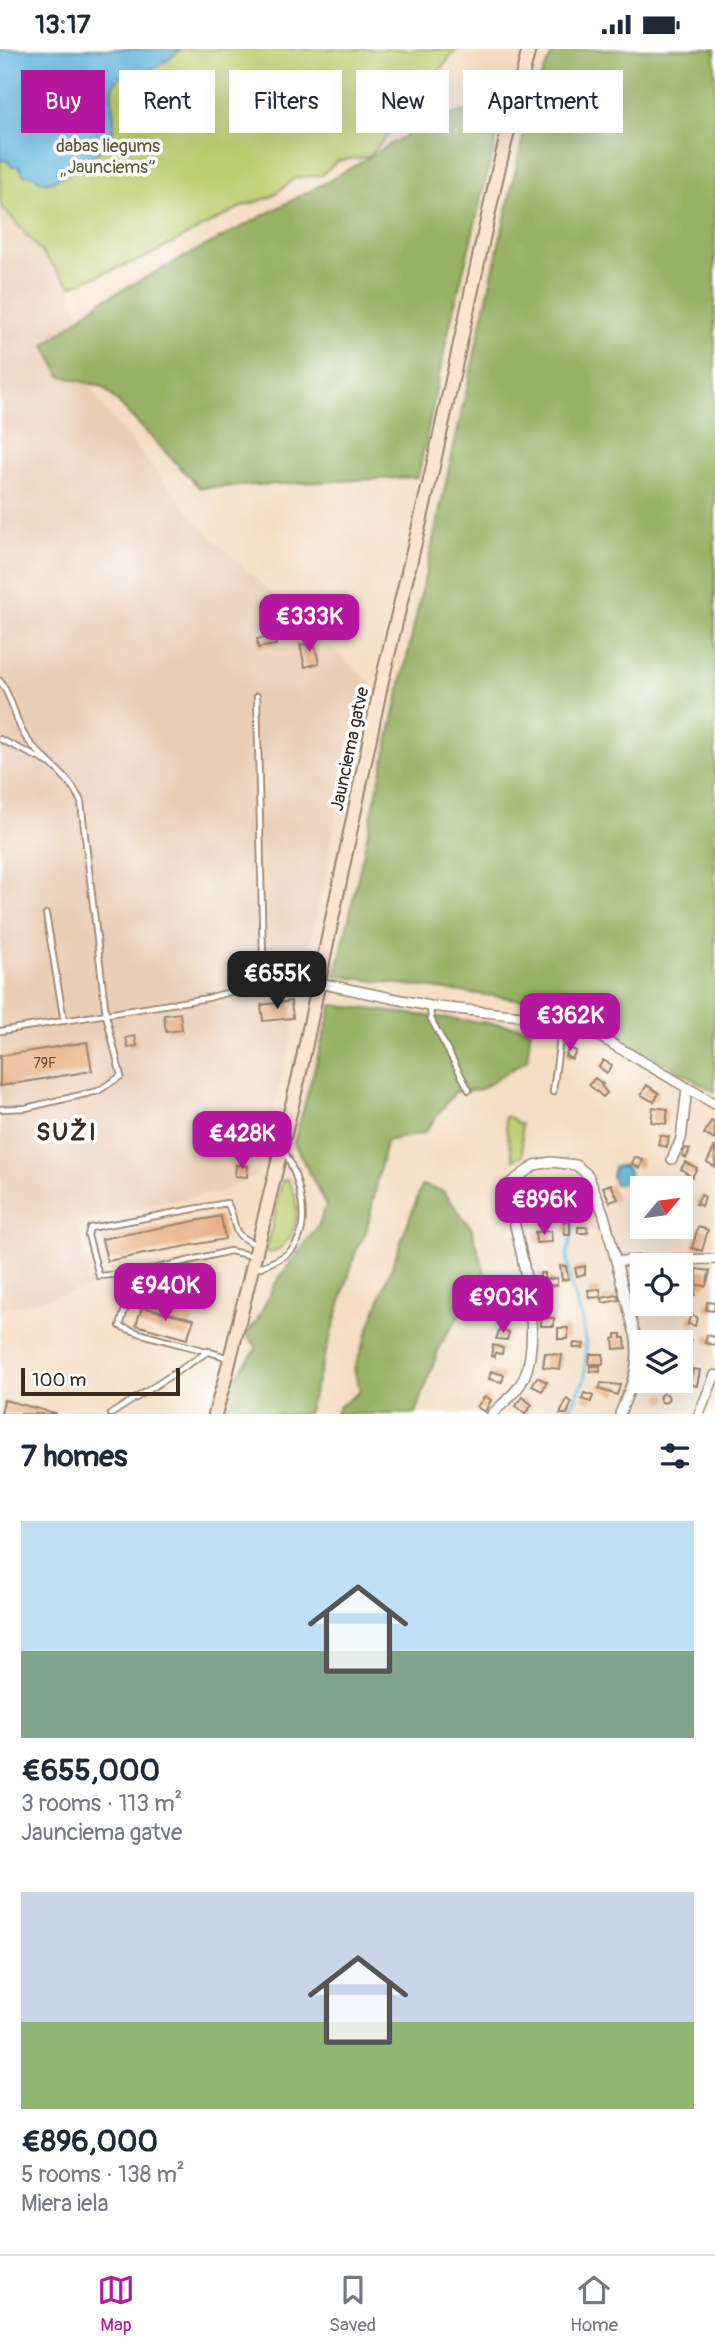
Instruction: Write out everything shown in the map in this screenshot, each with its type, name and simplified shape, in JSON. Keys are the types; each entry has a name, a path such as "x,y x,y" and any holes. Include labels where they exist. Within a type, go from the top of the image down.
{"main road":[{"name":"Jaunciema gatve","path":"215,1414 282,1147 381,685 498,171 529,49"}],"street":[{"path":"319,983 430,1006 562,1021 597,1035 715,1104"},
{"path":"672,1160 681,1139 687,1089"},
{"path":"492,1414 517,1390 525,1376 528,1361 531,1302 506,1186 535,1165 551,1162 576,1165 588,1175 604,1215 638,1355 637,1369 621,1414"},
{"path":"616,1261 715,1259"},
{"path":"699,1414 715,1375"}],"lane":[{"path":"0,681 14,705 22,731 32,745 66,777 81,801 106,1015 121,1076 98,1091 26,1108 0,1109"},
{"path":"257,696 263,959 269,981"},
{"path":"0,739 51,764"},
{"path":"46,913 64,1021"},
{"path":"0,1031 208,998 269,981 319,983"},
{"path":"430,1006 431,1019 469,1090"},
{"path":"553,1092 562,1021"},
{"path":"252,1270 286,1255 298,1237 301,1217 300,1190 292,1165 282,1147"},
{"path":"227,1203 236,1233 257,1251 230,1251 136,1273 100,1276 88,1235 90,1228 227,1203"},
{"path":"136,1273 120,1326 141,1335 229,1358"},
{"path":"111,1414 209,1351"}],"shaded area":[{"path":"0,204 71,286 99,378 89,381 102,407 211,537 371,683 347,747 326,873 301,981 293,1031 258,1175 219,1192 78,1221 92,1286 0,1311"}],"green space":[{"name":"dabas liegums „Jaunciems”","path":"0,49 457,49 440,70 356,70 356,133 389,133 370,156 337,161 322,175 295,178 271,197 243,206 144,258 71,286 0,204"},
{"path":"555,49 715,49 715,1092 564,1005 336,976 524,133 623,133 623,70 544,70"},
{"path":"463,112 463,133 498,133 450,324 418,477 200,488 103,387 61,376 45,345 101,301 325,183 410,133 449,133 449,115"},
{"path":"332,1005 531,1028 527,1060 481,1089 455,1092 424,1133 386,1141 366,1233 357,1248 307,1414 224,1414 232,1382 257,1347 245,1334 256,1323 274,1285 318,1226 326,1205 294,1143"},
{"path":"505,1117 521,1124 523,1155 514,1160 507,1133"},
{"path":"286,1179 293,1189 296,1221 288,1240 271,1253 267,1252 267,1248 282,1181"},
{"path":"422,1185 443,1191 472,1229 490,1291 476,1290 440,1345 416,1414 335,1414 338,1408 360,1391 354,1369"}],"water":[{"path":"0,49 181,49 153,68 119,70 119,78 112,91 112,131 99,151 78,168 46,183 31,175 24,175 19,166 12,166 6,160 0,161"},
{"path":"625,1165 629,1172 628,1179 621,1184 615,1184 612,1176 614,1167"}],"building":[{"path":"275,636 276,645 258,648 257,639"},
{"path":"314,642 319,663 305,667 300,645"},
{"path":"294,954 297,969 286,971 283,956"},
{"path":"291,1001 293,1018 263,1021 261,1005"},
{"path":"180,1013 182,1030 166,1032 164,1015"},
{"path":"135,1036 137,1046 128,1048 126,1038"},
{"path":"87,1042 92,1071 0,1086 0,1056"},
{"path":"569,1048 576,1051 572,1059 565,1056"},
{"path":"603,1060 612,1065 607,1073 599,1067"},
{"path":"595,1078 603,1084 601,1085 607,1093 603,1097 589,1085"},
{"path":"647,1085 659,1093 654,1102 641,1095"},
{"path":"653,1107 668,1109 666,1124 651,1122"},
{"path":"711,1121 715,1123 715,1140 704,1134"},
{"path":"660,1135 669,1137 667,1147 658,1145"},
{"path":"715,1146 715,1167 707,1162"},
{"path":"685,1148 690,1149 686,1158 682,1156"},
{"path":"635,1157 643,1160 640,1168 632,1164"},
{"path":"685,1162 697,1168 693,1176 681,1169"},
{"path":"236,1165 248,1166 247,1177 235,1176"},
{"path":"568,1184 575,1184 575,1194 568,1194"},
{"path":"611,1184 618,1199 610,1202 603,1187"},
{"path":"531,1192 539,1194 537,1200 529,1197"},
{"path":"701,1195 705,1197 701,1206 696,1204"},
{"path":"221,1216 225,1239 107,1261 102,1239"},
{"path":"564,1222 570,1222 570,1235 565,1235"},
{"path":"578,1227 587,1227 588,1233 578,1233"},
{"path":"698,1227 708,1230 702,1251 692,1248"},
{"path":"551,1231 552,1242 536,1243 535,1232"},
{"path":"560,1266 566,1266 568,1279 562,1280"},
{"path":"585,1266 585,1274 577,1276 575,1268"},
{"path":"697,1269 710,1271 706,1286 696,1285"},
{"path":"540,1273 544,1273 544,1291 540,1291"},
{"path":"557,1278 557,1285 546,1286 546,1279"},
{"path":"600,1289 601,1297 589,1298 588,1290"},
{"path":"618,1295 619,1300 603,1303 602,1298"},
{"path":"707,1302 715,1303 714,1311 706,1310"},
{"path":"142,1307 194,1319 187,1339 136,1325"},
{"path":"690,1316 697,1317 695,1326 688,1324"},
{"path":"541,1318 554,1318 554,1326 541,1326"},
{"path":"558,1328 568,1328 568,1339 558,1339"},
{"path":"500,1329 509,1332 507,1340 496,1339"},
{"path":"616,1334 625,1338 626,1348 614,1349 613,1339"},
{"path":"707,1335 715,1337 715,1345 705,1343"},
{"path":"574,1343 584,1344 583,1348 573,1348"},
{"path":"493,1345 503,1348 502,1354 495,1353 495,1357 491,1356"},
{"path":"545,1353 562,1355 560,1369 543,1367"},
{"path":"590,1354 603,1354 603,1364 589,1364"},
{"path":"590,1366 600,1366 600,1372 590,1371"},
{"path":"693,1369 700,1370 697,1386 693,1385"},
{"path":"491,1371 504,1375 502,1382 489,1379"},
{"path":"537,1377 547,1382 542,1391 532,1386"},
{"path":"601,1383 620,1385 617,1395 599,1389"},
{"path":"584,1393 593,1396 591,1402 582,1399"},
{"path":"664,1394 668,1398 664,1402 660,1398"},
{"path":"485,1396 491,1400 485,1412 477,1407"},
{"path":"523,1397 532,1405 525,1414 515,1406"},
{"path":"567,1399 572,1402 567,1414 560,1414"},
{"path":"4,1400 55,1413 55,1414 1,1414"}],"waterway":[{"path":"567,1213 573,1217 567,1255 570,1282 582,1320 586,1344 585,1378 568,1414"}],"district":[{"name":"SUŽI","path":"67,1132"}]}
